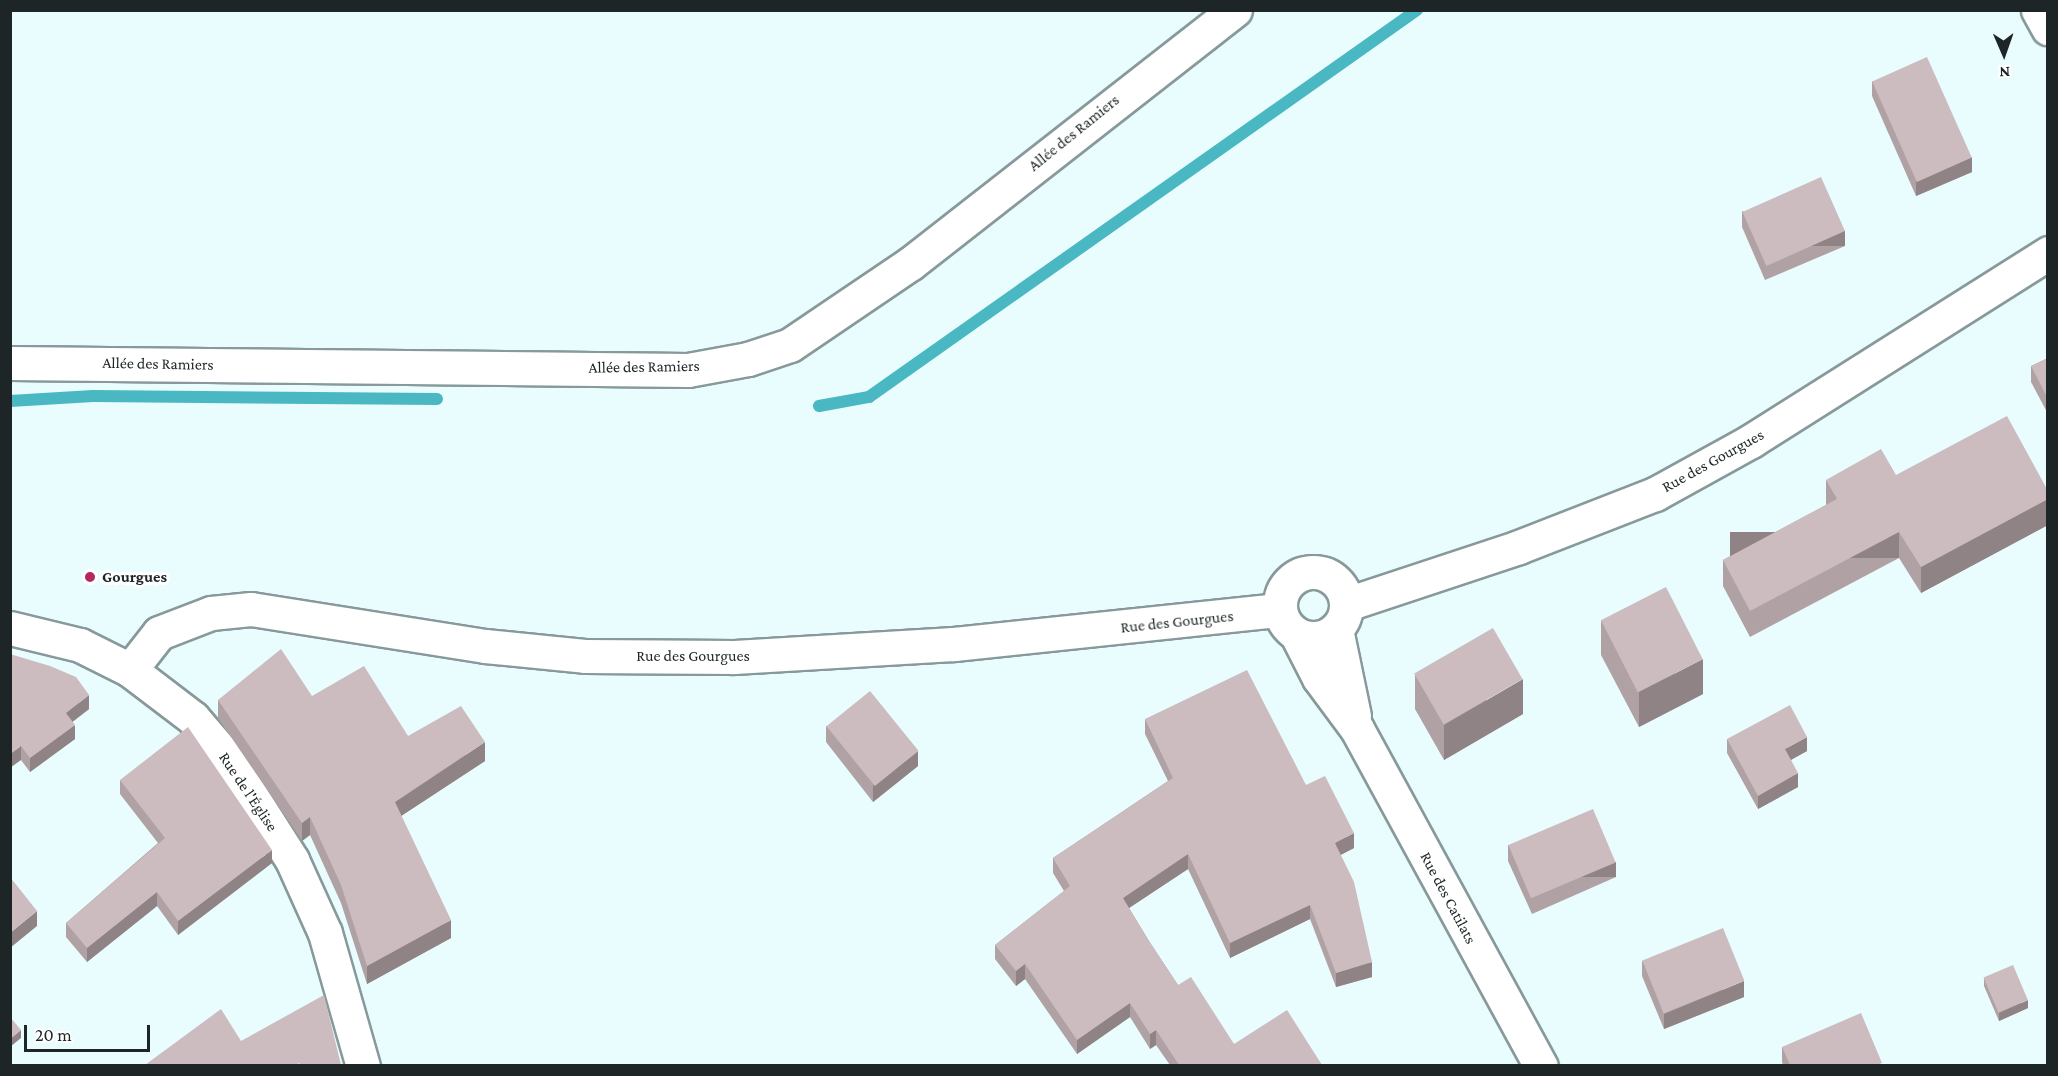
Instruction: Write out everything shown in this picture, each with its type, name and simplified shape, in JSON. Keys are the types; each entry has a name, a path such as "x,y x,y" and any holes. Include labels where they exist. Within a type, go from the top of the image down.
{"street":[{"name":"Allée des Ramiers","path":"10,363 688,370 748,359 790,345 911,263 1235,10"},
{"path":"2038,10 2048,28"},
{"name":"Rue des Gourgues","path":"130,670 159,633 211,613 251,609 507,648 585,656 734,657 1288,623 1324,637 1341,617 1655,494 1751,441 2048,253"},
{"path":"1288,623 1281,592 1292,578 1309,571 1335,580 1341,617"},
{"name":"Rue des Catilats","path":"1341,617 1357,729"},
{"name":"Rue des Catilats","path":"1288,623 1319,678 1357,729 1541,1065"},
{"name":"Rue de l'Église","path":"10,628 80,645 130,670 193,718 260,803 325,933 363,1065"}],"building":[{"path":"1927,57 1972,157 1917,182 1872,81"},
{"path":"1821,177 1845,231 1766,266 1742,212"},
{"path":"2048,358 2048,399 2031,366"},
{"path":"2007,416 2048,491 2048,499 1921,567 1899,532 1750,611 1723,560 1837,499 1826,480 1881,449 1896,475"},
{"path":"1666,587 1703,659 1638,692 1601,620"},
{"path":"1493,628 1523,679 1444,725 1414,674"},
{"path":"281,649 312,696 364,666 408,736 461,706 485,742 395,802 451,920 367,966 341,885 310,817 302,823 218,700"},
{"path":"10,654 50,666 76,677 89,695 66,713 75,725 30,758 21,746 10,754"},
{"path":"1247,670 1306,785 1325,776 1354,833 1335,843 1354,882 1372,962 1336,973 1310,905 1230,943 1188,854 1123,898 1149,941 1178,985 1191,977 1234,1044 1287,1010 1322,1065 1179,1065 1156,1030 1150,1034 1130,1003 1077,1040 1025,964 1016,971 995,945 1070,886 1053,858 1173,778 1145,719"},
{"path":"870,691 918,751 875,786 826,726"},
{"path":"1790,705 1807,737 1785,749 1798,773 1758,796 1727,739"},
{"path":"188,727 272,850 178,921 157,892 87,948 66,923 165,838 120,780"},
{"path":"1593,809 1616,862 1531,898 1508,845"},
{"path":"10,877 37,911 10,933"},
{"path":"1723,928 1744,981 1664,1013 1642,961"},
{"path":"2013,965 2028,1000 1998,1012 1984,978"},
{"path":"324,995 341,1065 300,1065 299,1063 296,1065 145,1065 221,1009 241,1041"},
{"path":"1861,1013 1882,1063 1877,1065 1790,1065 1782,1047"},
{"path":"10,1017 21,1030 10,1039"}],"waterway":[{"path":"819,406 869,397 1417,10"},
{"path":"10,401 93,396 437,399"}],"place":[{"name":"Gourgues","path":"90,577"}]}
